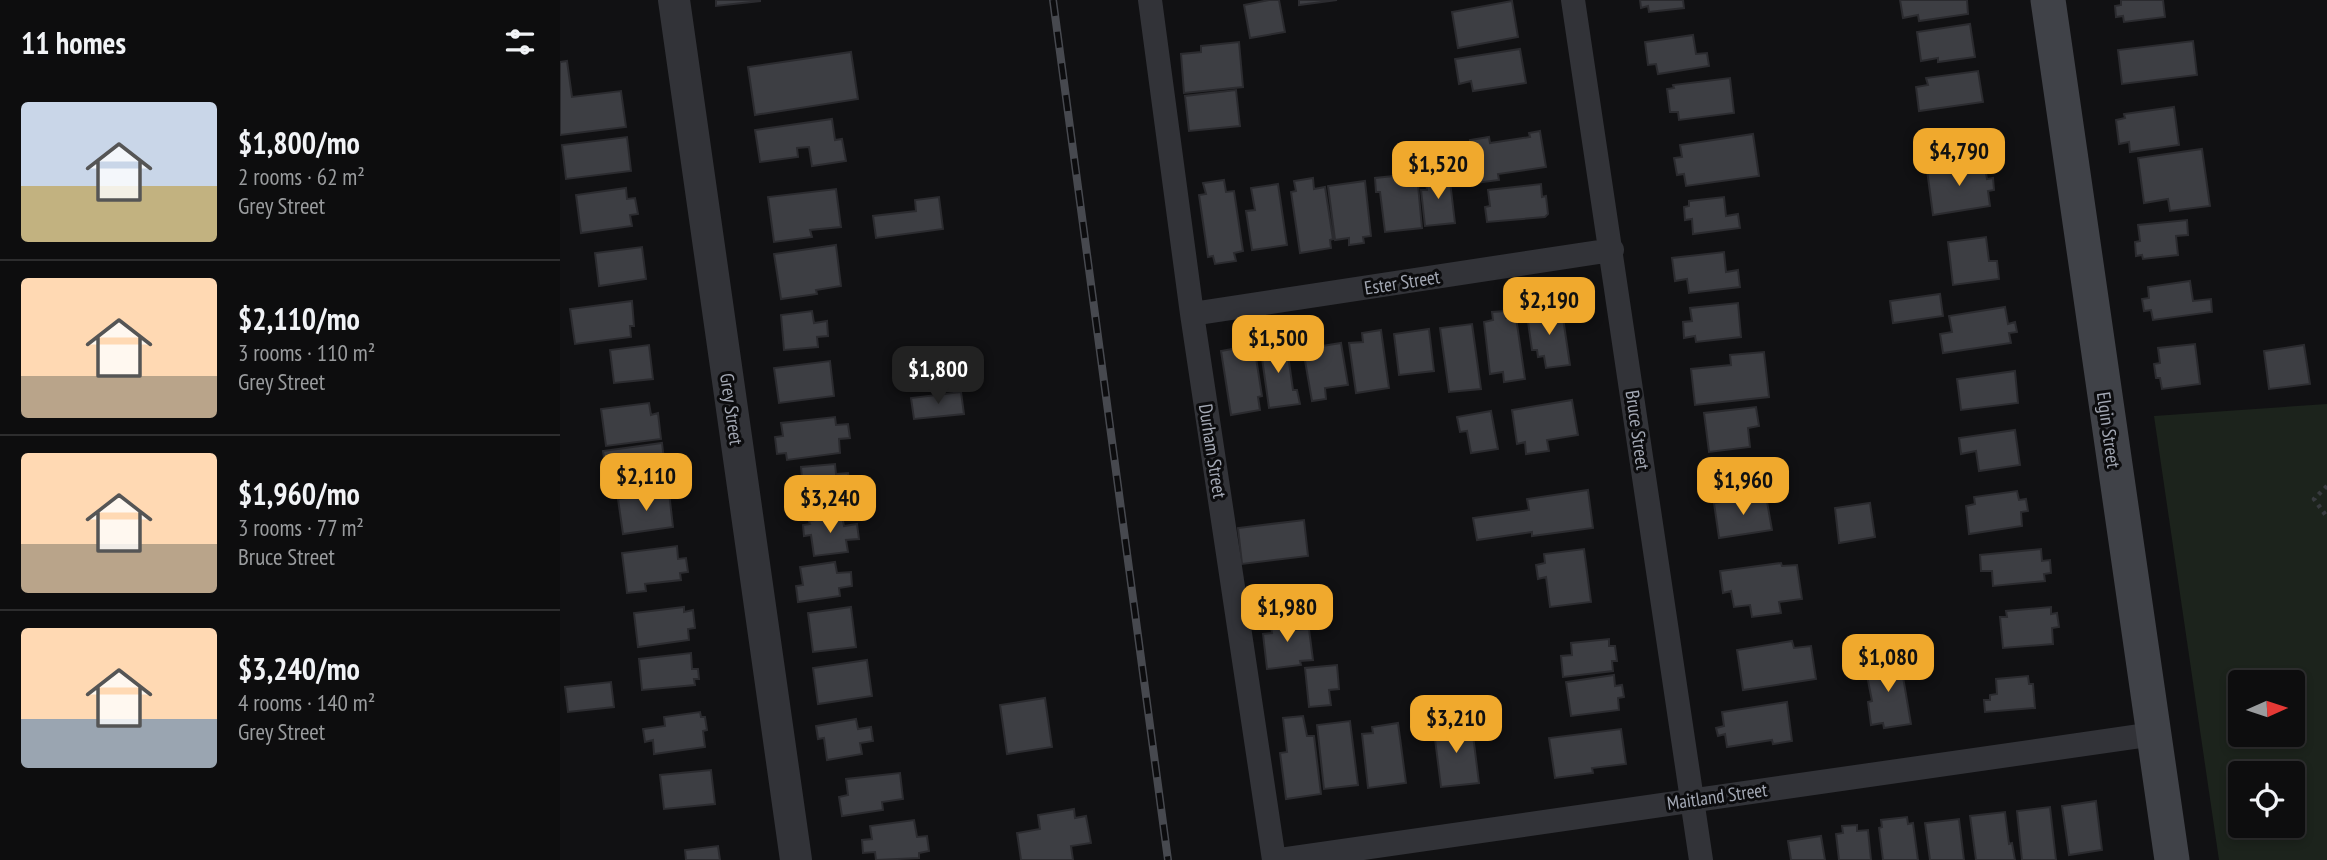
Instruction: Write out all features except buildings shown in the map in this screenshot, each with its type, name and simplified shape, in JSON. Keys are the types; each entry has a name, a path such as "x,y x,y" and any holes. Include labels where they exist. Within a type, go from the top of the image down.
{"main road":[{"name":"Elgin Street","path":"2048,0 2172,860"}],"street":[{"name":"Grey Street","path":"674,0 796,860"},
{"name":"Durham Street","path":"1150,0 1192,314 1274,860"},
{"name":"Bruce Street","path":"1573,0 1701,860"},
{"name":"Ester Street","path":"1192,314 1612,250"},
{"name":"Maitland Street","path":"1280,860 2154,734"}],"path":[{"path":"2327,486 2314,499 2327,517"}],"shaded area":[{"path":"2327,404 2327,860 2219,860 2154,416"}],"railway":[{"path":"1053,0 1168,860"}]}
